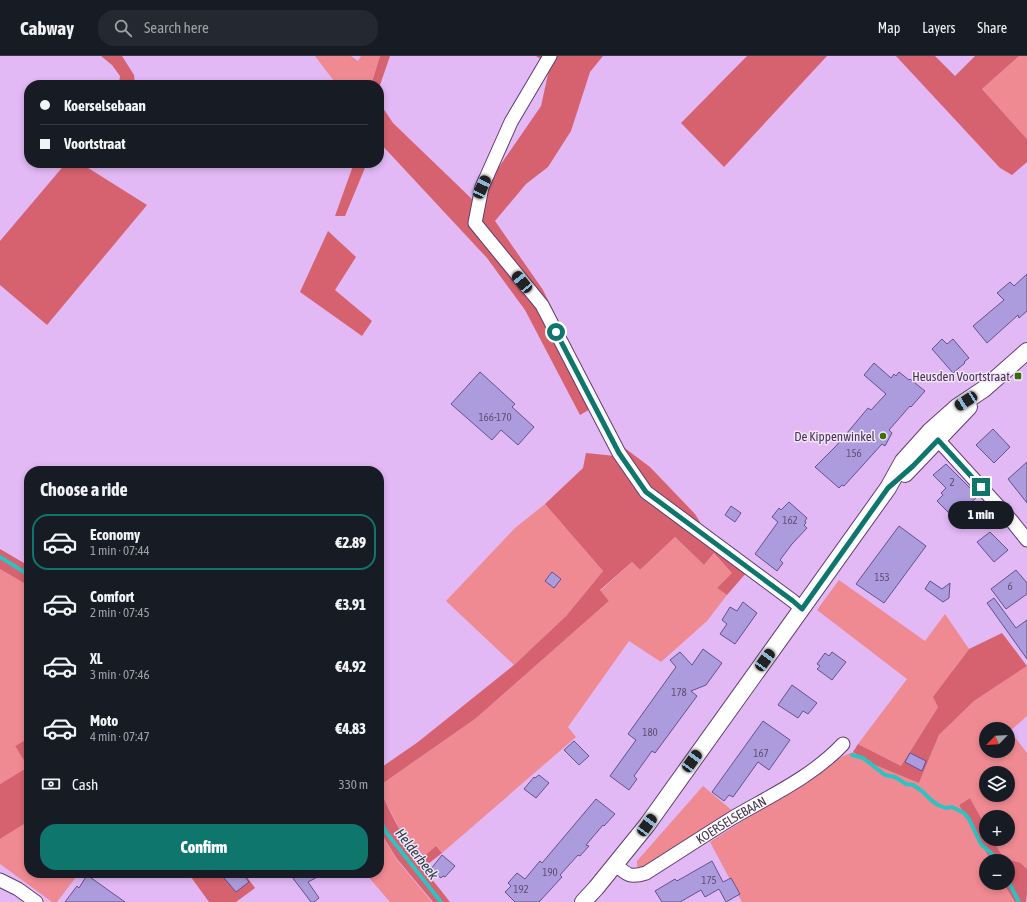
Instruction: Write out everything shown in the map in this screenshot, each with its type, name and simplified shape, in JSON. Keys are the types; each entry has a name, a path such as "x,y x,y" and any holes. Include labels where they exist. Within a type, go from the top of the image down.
{"street":[{"path":"550,56 511,122 482,187 475,223 542,305 619,453 646,492 802,609"},
{"path":"582,902 596,888 647,825 888,488 903,461 934,435 957,407 984,389 1027,351"},
{"path":"934,435 1011,520 1027,540"},
{"name":"KOERSELSEBAAN","path":"615,864 629,875 636,876 646,873 734,817 815,769 834,754 843,744"},
{"path":"0,880 18,889 36,902"}],"shaded area":[{"path":"101,56 122,56 134,75 134,80 120,80 120,76 112,65"},
{"path":"315,56 351,56 358,61 361,56 380,56 373,80 333,80"},
{"path":"380,56 390,56 382,80 373,80"},
{"path":"536,56 603,56 590,72 571,131 548,167 526,184 495,221 543,290 599,404 580,415 525,310 487,258 384,147 384,110 393,123 475,202 541,106 550,65"},
{"path":"747,56 827,56 724,167 681,123"},
{"path":"896,56 935,56 955,76 975,56 1019,56 982,89 1027,139 1027,162 1012,175 1000,168"},
{"path":"1019,56 1027,56 1027,139 982,89"},
{"path":"62,168 88,168 147,205 47,325 0,285 0,241"},
{"path":"352,168 365,168 345,216 335,216"},
{"path":"328,231 356,257 335,290 372,321 362,336 300,292"},
{"path":"618,443 650,467 695,514 706,532 747,572 727,595 717,588 732,573 714,553 704,565 675,537 640,570 632,562 600,590 609,601 475,719 384,783 384,766 418,742 514,665 566,616 603,571 545,504 583,468 586,453 625,457"},
{"path":"545,504 603,571 566,616 514,665 446,601 515,528"},
{"path":"675,537 704,565 714,553 733,573 717,588 727,595 707,621 661,662 629,641 568,727 576,737 442,853 436,846 423,858 411,847 399,828 384,799 384,783 475,719 609,601 600,591 632,562 640,570"},
{"path":"0,549 24,563 24,583 0,569"},
{"path":"0,569 24,583 24,741 15,746 24,761 24,769 0,784"},
{"path":"839,580 925,641 945,614 969,649 953,670 938,707 901,766 858,744 907,679 817,610"},
{"path":"1002,633 1027,666 974,701 939,735 919,783 873,764 853,752 858,744 901,766 938,707 933,697 969,649"},
{"path":"1027,666 1027,716 1015,727 1015,722 979,722 979,758 1015,758 1015,737 1027,753 1027,869 1019,862 1015,861 1015,854 1002,854 997,846 1015,846 1015,810 979,810 979,814 970,798 959,805 979,840 979,846 982,846 987,854 979,854 979,890 1007,890 1015,902 742,902 710,842 843,756 853,752 919,783 939,735 974,701"},
{"path":"24,741 24,761 15,746"},
{"path":"24,769 24,824 0,839 0,784"},
{"path":"703,786 735,813 646,868 639,869 637,866 637,861"},
{"path":"970,798 979,814 979,840 959,805"},
{"path":"384,799 408,843 422,858 436,846 442,853 423,868 450,902 433,902 397,859 384,838"},
{"path":"24,824 24,878 75,878 57,902 52,902 0,864 0,839"},
{"path":"384,838 397,860 432,902 390,902 369,878 384,878"},
{"path":"982,846 997,846 1002,854 987,854"},
{"path":"1015,861 1019,862 1027,869 1027,893 1026,902 1015,902 1007,890 1015,890"},
{"path":"192,878 248,878 255,888 236,902 209,902"}],"building":[{"path":"1027,274 1027,311 1019,318 1018,315 987,343 973,326 1004,300 997,293 1010,282 1014,286"},
{"path":"942,339 947,344 953,339 969,358 953,373 932,349"},
{"path":"874,363 891,378 894,374 896,376 899,372 925,391 889,430 892,433 885,446 882,444 844,486 842,485 839,488 815,467 836,446 868,408 871,410 886,394 864,375"},
{"path":"480,372 515,404 512,407 534,427 518,445 501,430 492,440 451,404"},
{"path":"993,429 1010,447 994,463 976,445"},
{"path":"1027,462 1027,503 1008,479"},
{"path":"946,464 978,496 965,508 963,506 959,510 955,506 949,513 937,501 943,495 941,493 946,488 933,475"},
{"path":"789,502 807,518 804,525 807,528 780,560 783,563 777,571 755,554 778,522 772,517 779,508 781,510"},
{"path":"731,506 741,513 735,522 725,515"},
{"path":"899,526 926,546 884,603 856,584"},
{"path":"990,532 1008,550 994,562 977,542"},
{"path":"1016,570 1027,583 1027,594 1006,609 991,589"},
{"path":"552,572 561,579 554,588 545,581"},
{"path":"930,581 942,589 950,583 949,598 943,602 925,589"},
{"path":"994,598 1016,628 1027,620 1027,659 987,603"},
{"path":"743,602 757,613 735,644 720,634 727,624 722,620 730,607 737,611"},
{"path":"703,649 722,663 706,685 691,691 697,696 655,753 652,751 634,776 637,779 629,790 610,776 636,740 628,734 676,667 670,660 680,652 692,665"},
{"path":"832,652 846,662 832,680 817,669 820,666 817,664 825,653 829,656"},
{"path":"792,685 817,703 808,714 803,711 798,718 778,705"},
{"path":"763,721 790,740 769,770 758,762 733,797 729,795 724,801 712,792"},
{"path":"574,741 589,756 579,765 564,750"},
{"path":"910,753 926,761 922,771 905,762"},
{"path":"539,775 549,783 536,798 524,789 534,777 535,778"},
{"path":"596,799 615,814 604,826 603,825 586,845 589,846 580,856 578,855 560,875 562,877 539,902 515,902 505,892 511,886 508,883 517,873 525,879 540,861 542,863"},
{"path":"442,855 455,866 445,877 443,876 441,878 430,870"},
{"path":"712,861 723,882 731,878 740,894 726,902 719,889 705,897 701,890 680,902 662,902 655,891 675,879 677,881"},
{"path":"85,878 91,878 125,902 65,902 77,886 79,888"},
{"path":"224,878 246,878 249,882 236,892"},
{"path":"293,878 316,878 308,882 319,898 314,902 311,902"}],"waterway":[{"name":"Helderbeek","path":"0,557 24,572"},
{"path":"852,755 863,758 885,775 895,777 906,784 913,785 938,805 946,808 952,807 964,813 969,819 981,844 992,854"},
{"name":"Helderbeek","path":"384,828 441,902"},
{"path":"1013,890 1019,902"}],"place":[{"name":"Heusden Voortstraat","path":"1018,376"},
{"name":"De Kippenwinkel","path":"883,436"}],"route":[{"path":"556,332 619,453 646,492 802,609 888,488 913,466 938,440 981,487"}]}
